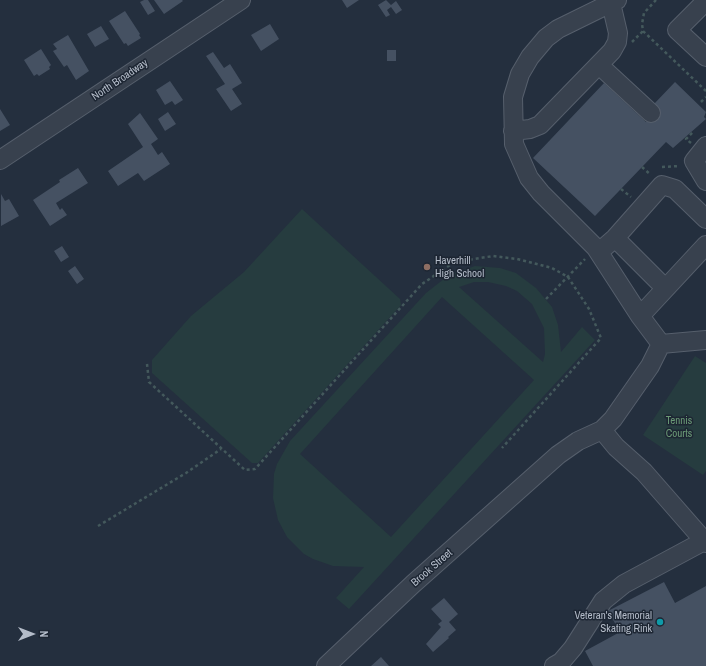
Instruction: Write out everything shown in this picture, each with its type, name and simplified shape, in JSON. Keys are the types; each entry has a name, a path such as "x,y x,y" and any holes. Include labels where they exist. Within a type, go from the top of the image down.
{"street":[{"name":"North Broadway","path":"0,160 241,0"},
{"path":"705,55 677,30 706,1"},
{"path":"513,131 530,129 540,125 612,51 617,42 617,24 614,2 558,29 546,38 524,65 515,87 512,110 513,131 514,144 529,178 594,253 661,344 706,340"},
{"path":"599,65 651,113"},
{"path":"706,146 694,161 706,180"},
{"path":"594,253 614,238 662,186 675,189 706,219"},
{"path":"614,238 665,288"},
{"path":"640,316 706,245"},
{"name":"Brook Street","path":"326,666 413,584 569,447 602,430 613,419 638,385 661,344"},
{"path":"560,664 573,648 603,601 624,584 705,542 649,478 616,447 602,430"}],"path":[{"path":"656,0 644,13 642,24 643,31 706,91"},
{"path":"630,44 643,31"},
{"path":"701,102 706,97"},
{"path":"642,167 652,175"},
{"path":"621,189 631,197"},
{"path":"546,299 594,253"},
{"path":"147,364 149,382 245,470 254,470 422,284 450,265 476,258 505,257 552,268 568,277 587,305 601,338 502,448"},
{"path":"98,526 186,473 221,449"}],"green space":[{"path":"302,209 400,299 401,305 258,463 252,463 152,373 152,360 191,316 244,272"},
{"path":"475,266 500,268 516,273 536,288 552,307 558,325 561,352 582,327 595,340 349,609 336,598 364,567 333,566 313,559 304,554 287,537 278,520 273,498 274,474 277,464 290,441 426,293 449,275","holes":["474,282 488,282 506,286 517,291 532,304 544,328 545,354 543,362 459,287","442,297 534,380 391,537 300,454"]},
{"name":"Tennis Courts","path":"695,356 706,363 706,471 703,475 643,435"}],"building":[{"path":"148,0 155,11 148,15 140,2"},
{"path":"154,0 182,0 183,1 164,14"},
{"path":"342,0 359,0 347,8"},
{"path":"386,0 391,5 396,1 402,10 396,14 391,7 387,10 390,15 386,17 378,5"},
{"path":"125,11 141,38 128,46 126,43 124,44 109,21"},
{"path":"270,24 279,39 261,51 251,35"},
{"path":"101,26 109,39 95,47 87,34"},
{"path":"68,35 89,71 76,80 67,65 64,67 53,51 57,49 53,44"},
{"path":"41,49 51,65 49,67 50,69 39,76 37,74 34,76 24,60"},
{"path":"387,50 396,50 396,61 387,61"},
{"path":"213,52 224,68 230,64 242,83 232,89 242,104 231,111 216,89 225,84 206,56"},
{"path":"170,81 183,100 175,105 172,101 165,105 156,90"},
{"path":"675,82 706,112 704,117 706,119 673,148 666,142 595,216 533,158 604,83 646,122 659,109 654,104"},
{"path":"0,109 10,125 0,131"},
{"path":"168,112 176,124 165,131 158,119"},
{"path":"140,113 158,139 151,144 158,155 162,152 170,164 144,181 138,173 118,186 108,171 143,147 128,124"},
{"path":"78,168 88,183 56,203 60,210 62,208 67,215 50,226 33,200 60,182 59,180"},
{"path":"1,194 5,201 9,199 19,216 1,226"},
{"path":"62,246 69,257 61,262 54,251"},
{"path":"75,266 84,279 77,284 68,271"},
{"name":"Veteran's Memorial Skating Rink","path":"664,582 675,603 706,586 706,666 593,666 585,651 620,632 608,611"},
{"path":"444,598 458,614 449,622 456,630 433,652 426,644 441,627 438,624 442,621 431,609"},
{"path":"381,657 389,666 371,666"}],"place":[{"name":"Haverhill High School","path":"427,267"},
{"name":"Veteran's Memorial Skating Rink","path":"660,622"}]}
